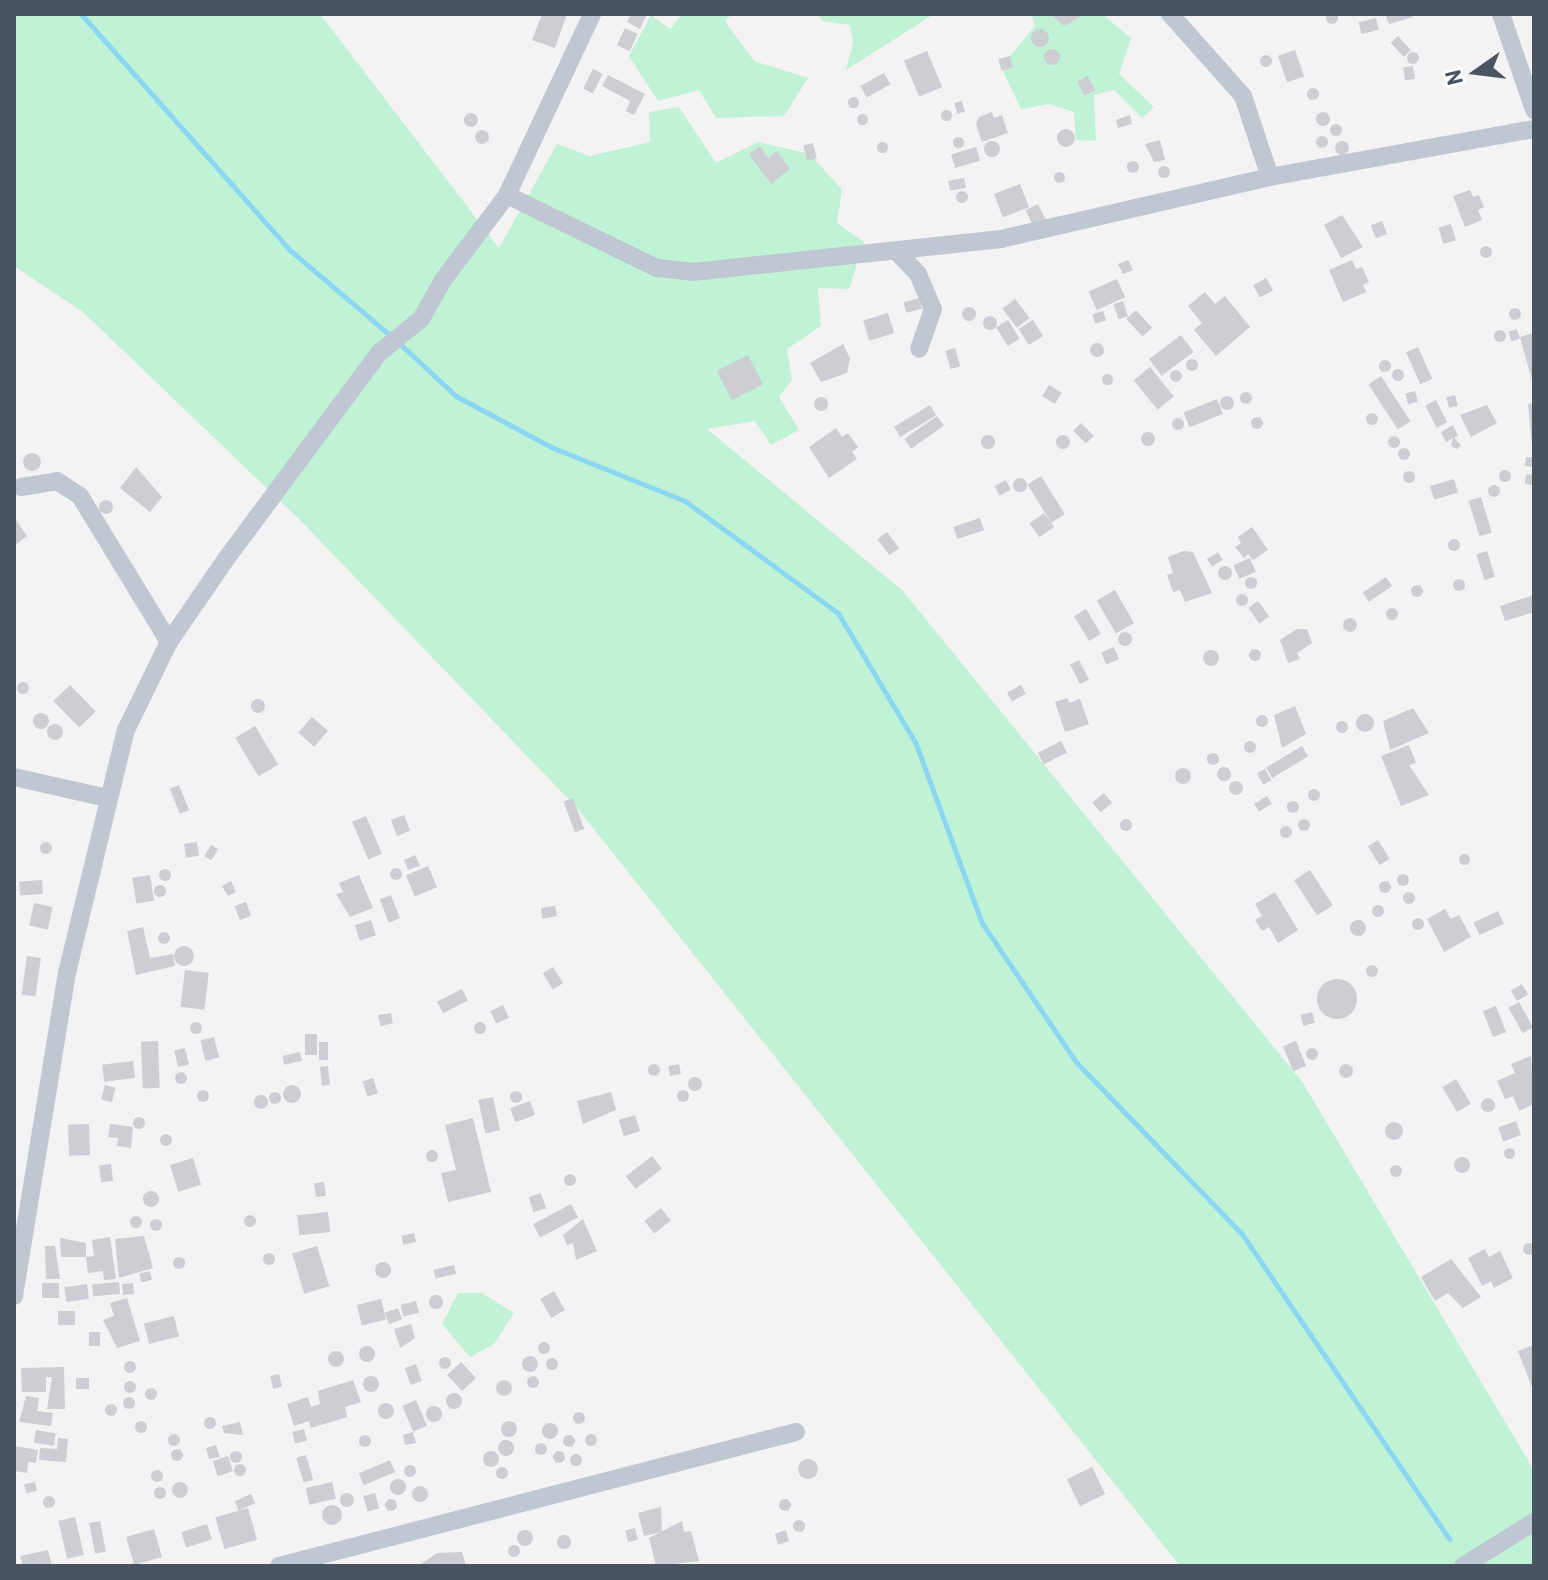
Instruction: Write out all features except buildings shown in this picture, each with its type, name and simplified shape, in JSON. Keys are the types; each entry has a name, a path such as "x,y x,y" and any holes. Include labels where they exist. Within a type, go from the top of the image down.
{"street":[{"path":"14,1296 20,1286 67,973 107,798 126,730 169,642 361,376 379,353 398,342 421,319 507,195 592,14"},
{"path":"1170,14 1243,96 1270,177"},
{"path":"1501,14 1526,61 1534,110"},
{"path":"507,195 672,272 897,252 1017,236 1270,177 1534,129"},
{"path":"897,252 918,274 933,309 919,349"},
{"path":"21,487 57,481 80,496 169,642"},
{"path":"14,777 107,798"},
{"path":"279,1566 796,1432"},
{"path":"1463,1566 1534,1522"}],"green space":[{"path":"14,14 320,14 499,248 557,144 590,156 650,142 649,112 679,107 716,163 758,142 810,154 842,190 837,223 864,242 849,289 818,288 821,326 787,349 792,380 779,397 799,430 771,445 755,421 707,429 902,590 1303,1083 1529,1462 1534,1474 1534,1566 1180,1566 578,809 303,523 83,312 14,266"},
{"path":"682,14 732,14 725,21 754,61 808,78 784,116 716,118 699,90 658,101 629,56 651,15 670,29"},
{"path":"818,14 934,14 846,70 853,43 850,25 822,21"},
{"path":"1031,14 1102,14 1131,38 1119,74 1154,107 1142,118 1114,90 1094,95 1096,141 1076,140 1074,112 1049,104 1021,109 1001,67 1035,26"},
{"path":"458,1293 482,1293 514,1313 494,1344 470,1357 442,1324"}],"waterway":[{"path":"81,14 291,251 391,336"},
{"path":"399,343 456,396 551,447 685,501 838,613 916,744 982,923 1076,1062 1242,1234 1449,1539"}]}
